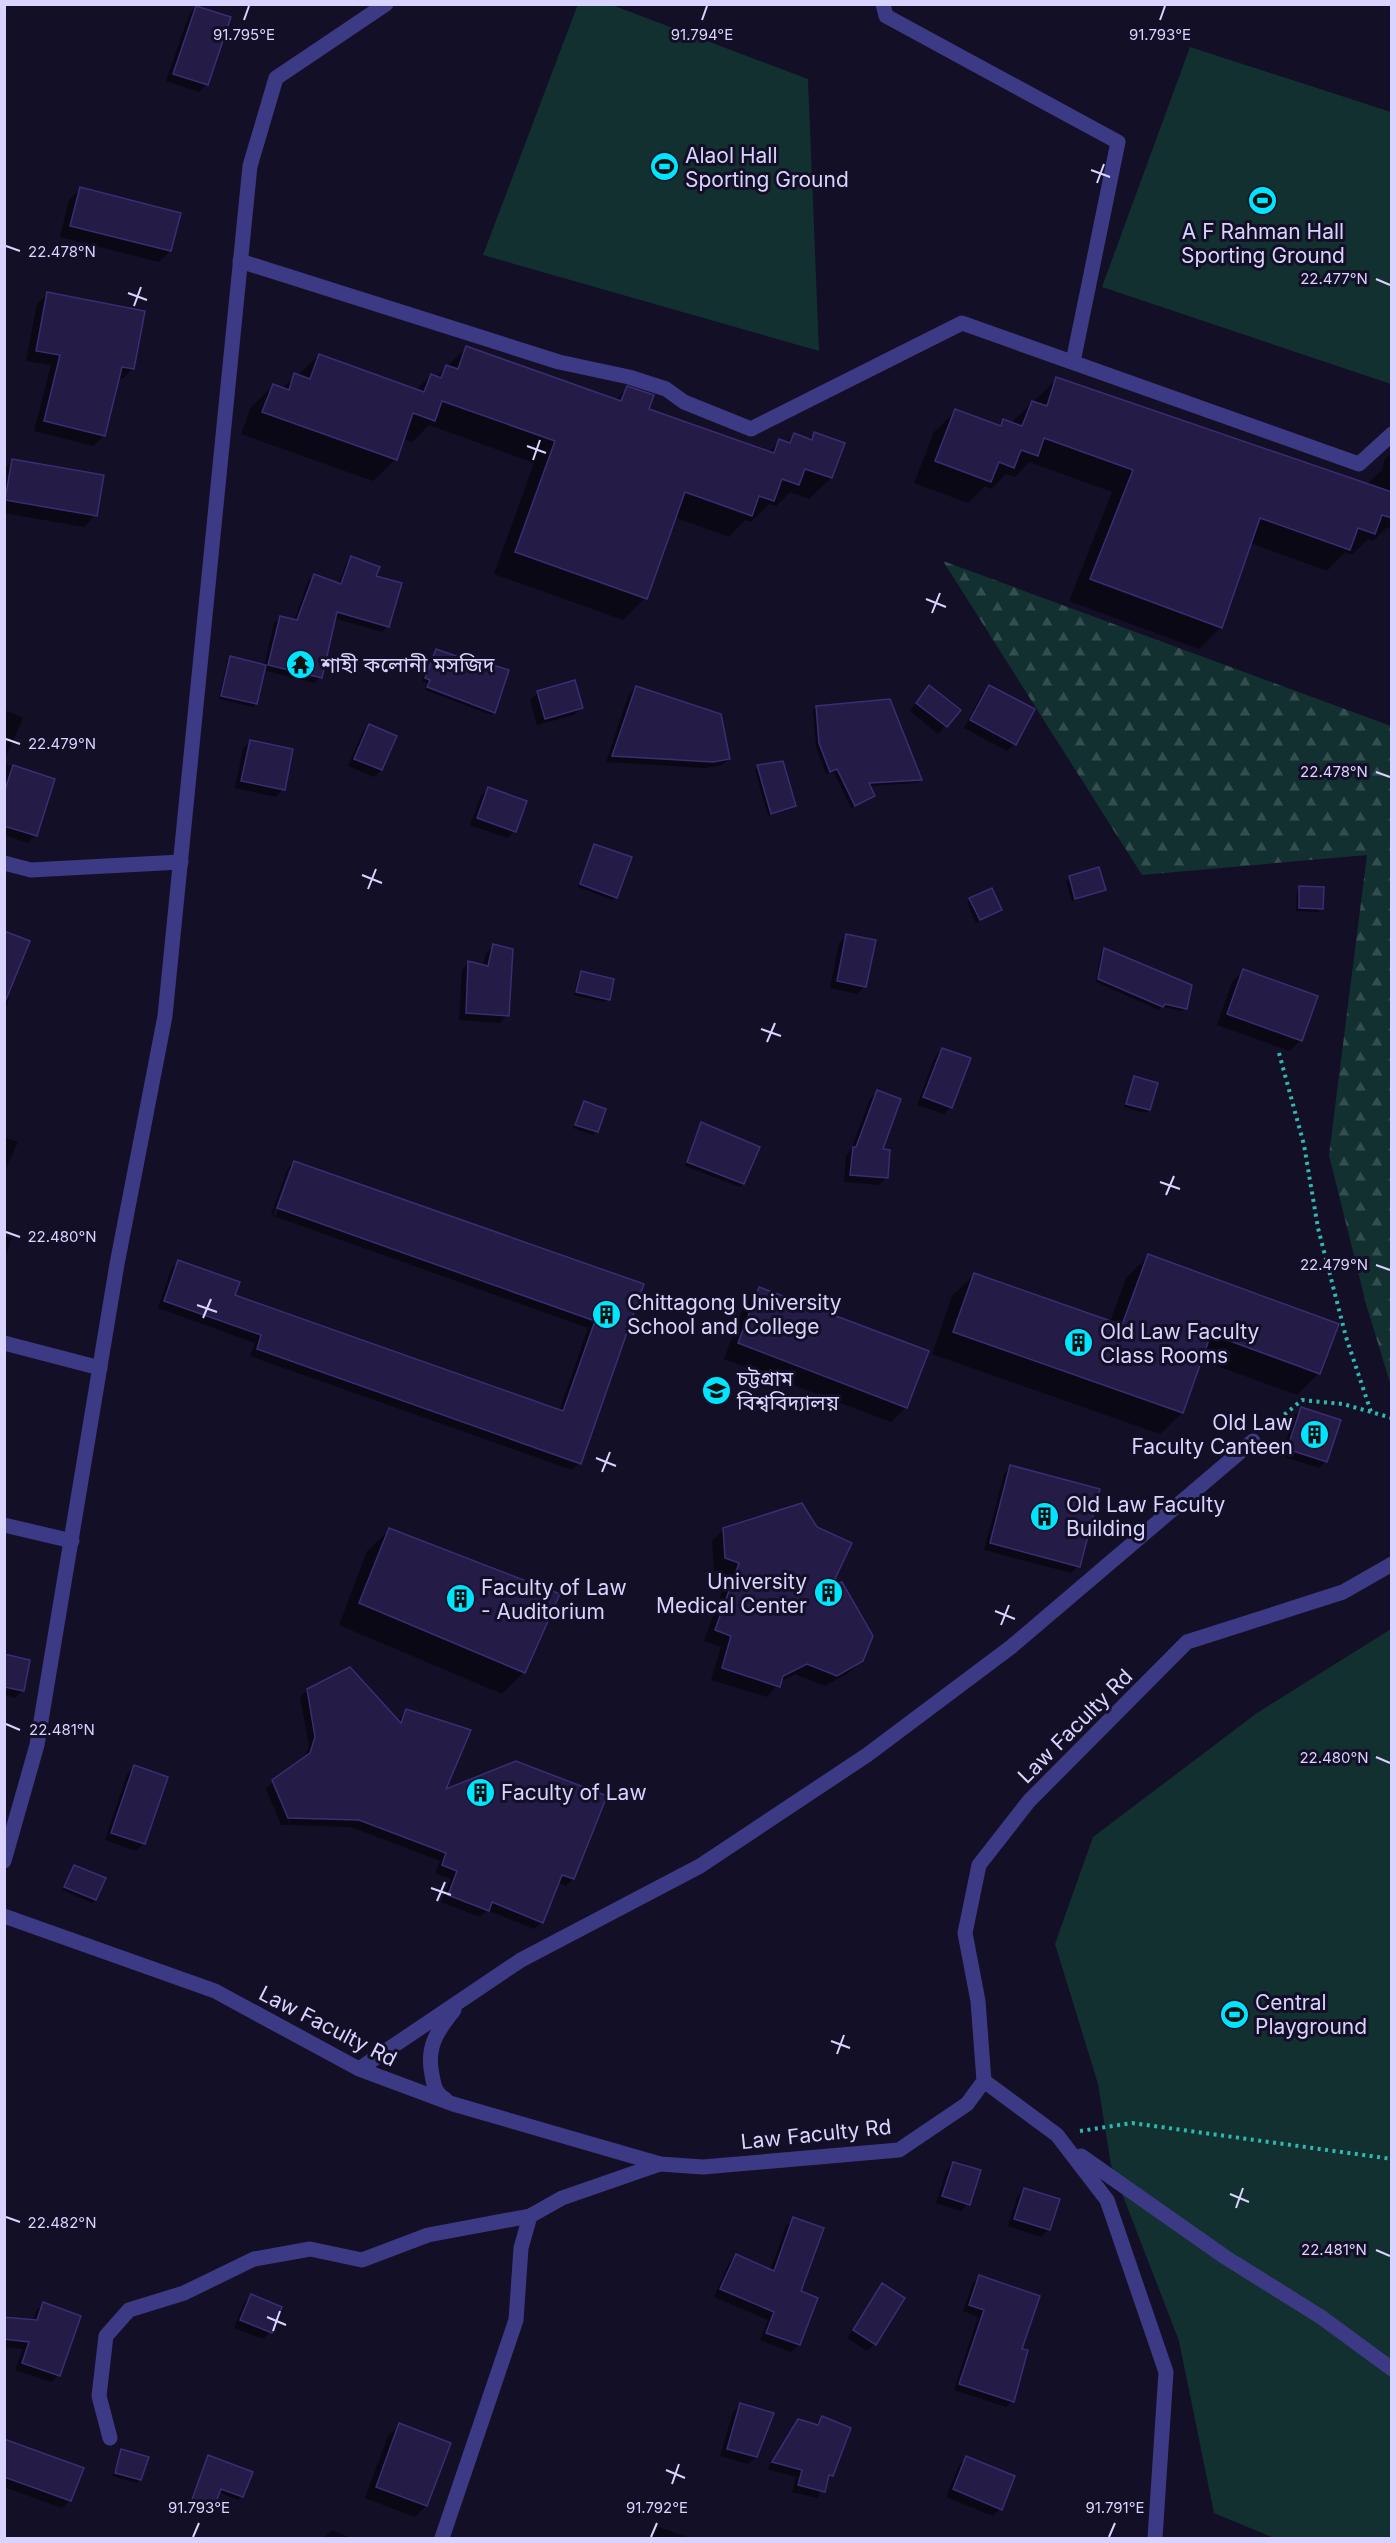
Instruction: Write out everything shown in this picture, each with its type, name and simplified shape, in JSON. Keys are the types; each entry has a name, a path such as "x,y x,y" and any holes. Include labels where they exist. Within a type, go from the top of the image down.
{"street":[{"path":"4,1861 37,1745 117,1264 165,1016 250,166 276,78 386,4"},
{"path":"883,4 886,15 1118,142 1073,362"},
{"path":"240,261 559,362 629,377 666,389 684,402 751,429 962,323 1359,464 1392,434"},
{"path":"4,863 31,870 181,862"},
{"path":"4,1343 100,1368"},
{"path":"359,2069 521,1960 700,1866 867,1755 1011,1647 1253,1441"},
{"path":"4,1525 72,1541"},
{"name":"Law Faculty Rd","path":"4,1916 215,1991 359,2069 453,2104 660,2164 703,2167 899,2150 967,2104 984,2081 978,2001 965,1934 979,1865 1029,1801 1187,1642 1343,1592 1392,1564"},
{"path":"453,2104 437,2095 429,2063 430,2049 434,2037 466,1997"},
{"path":"984,2081 1057,2135 1107,2200 1166,2372 1155,2538"},
{"path":"984,2081 1027,2109 1090,2164 1225,2257 1321,2318 1392,2369"},
{"path":"110,2438 99,2396 106,2336 129,2310 184,2293 254,2259 310,2249 362,2260 428,2235 530,2216 562,2198 660,2164"},
{"path":"442,2538 516,2320 521,2248 530,2216"}],"path":[{"path":"1279,1053 1304,1145 1318,1228 1346,1337 1371,1412"},
{"path":"1253,1441 1302,1400 1343,1404 1392,1418"},
{"path":"1057,2135 1132,2123 1392,2158"}],"green space":[{"name":"Alaol Hall Sporting Ground","path":"578,4 612,5 808,79 819,351 483,255"},
{"name":"A F Rahman Hall Sporting Ground","path":"1190,47 1391,112 1391,384 1102,287"},
{"path":"943,561 1391,726 1391,1386 1366,1304 1329,1155 1367,855 1142,875"},
{"name":"Central Playground","path":"1391,1629 1391,2538 1274,2538 1214,2513 1179,2341 1111,2165 1098,2084 1055,1944 1093,1837 1257,1713"}],"building":[{"path":"196,6 231,17 208,85 173,74"},
{"path":"80,187 181,213 171,251 70,226"},
{"path":"47,292 145,311 134,369 122,367 105,436 44,421 60,355 36,351"},
{"path":"466,346 621,401 627,386 654,395 649,409 774,453 779,439 790,443 794,433 812,440 814,432 845,443 832,478 805,469 799,485 782,479 774,501 759,496 752,516 685,492 647,599 515,552 555,441 442,401 435,421 413,413 397,460 262,412 273,384 289,390 294,373 310,379 319,354 424,392 431,374 441,378 446,365 458,369"},
{"path":"1056,377 1392,492 1392,518 1382,515 1375,534 1358,528 1350,550 1260,518 1222,628 1090,579 1133,470 1044,438 1038,456 1021,450 1014,468 999,462 991,482 935,461 955,409 1001,426 1003,419 1022,426 1032,401 1047,406"},
{"path":"12,459 104,475 97,516 5,500"},
{"path":"351,556 380,567 376,576 402,583 389,627 337,612 322,678 268,665 280,616 297,620 314,574 341,584"},
{"path":"436,649 479,664 480,661 509,670 495,713 427,687 430,680 425,678"},
{"path":"230,656 266,665 257,704 221,696"},
{"path":"575,680 583,708 545,719 537,691"},
{"path":"929,685 961,710 947,727 916,703"},
{"path":"989,685 1035,709 1016,745 970,720"},
{"path":"636,686 721,714 730,759 713,762 612,756"},
{"path":"890,699 922,780 869,783 875,796 855,806 837,769 830,772 819,743 816,706"},
{"path":"369,724 397,736 382,770 354,759"},
{"path":"250,740 293,749 285,790 241,781"},
{"path":"783,761 796,806 771,814 757,765"},
{"path":"13,765 55,779 37,836 4,826 4,793"},
{"path":"488,787 527,801 516,832 477,818"},
{"path":"594,844 632,857 617,898 580,884"},
{"path":"1099,867 1106,890 1075,899 1069,876"},
{"path":"1299,886 1324,887 1323,909 1299,908"},
{"path":"992,888 1002,910 980,920 969,898"},
{"path":"4,931 30,941 5,1002 4,1002"},
{"path":"846,934 876,940 866,987 837,981"},
{"path":"493,944 513,949 509,1016 466,1013 468,961 488,966"},
{"path":"1104,948 1192,985 1187,1009 1165,1004 1163,1007 1098,979"},
{"path":"1243,969 1318,996 1302,1041 1227,1014"},
{"path":"581,971 614,979 610,1000 576,992"},
{"path":"942,1048 971,1058 952,1108 923,1097"},
{"path":"1134,1076 1158,1083 1150,1110 1126,1104"},
{"path":"877,1090 901,1099 883,1149 890,1150 888,1178 850,1175 853,1147 856,1147"},
{"path":"584,1101 606,1109 598,1132 575,1125"},
{"path":"701,1122 760,1147 744,1184 687,1162"},
{"name":"Chittagong University School and College","path":"294,1161 644,1284 581,1464 257,1349 261,1335 164,1301 178,1260 240,1282 235,1295 563,1411 595,1321 277,1208"},
{"path":"1148,1254 1339,1324 1320,1374 1211,1334 1183,1413 953,1332 974,1273 1122,1325"},
{"path":"759,1287 929,1351 907,1408 738,1343"},
{"name":"Old Law Faculty Canteen","path":"1301,1407 1341,1420 1327,1462 1287,1449"},
{"name":"Old Law Faculty Building","path":"1010,1465 1100,1489 1080,1567 990,1543"},
{"name":"University Medical Center","path":"802,1503 817,1527 852,1543 832,1585 842,1582 873,1636 863,1661 837,1676 807,1664 783,1676 780,1687 722,1668 731,1636 715,1630 739,1563 725,1558 723,1528"},
{"name":"Faculty of Law - Auditorium","path":"389,1528 560,1594 525,1673 359,1603"},
{"path":"4,1654 30,1660 24,1691 4,1687"},
{"name":"Faculty of Law","path":"350,1667 401,1723 406,1709 471,1730 446,1789 516,1761 607,1796 574,1879 562,1875 543,1923 492,1902 489,1911 448,1895 457,1871 442,1865 446,1853 359,1820 288,1818 272,1780 310,1753 315,1737 307,1689"},
{"path":"134,1765 168,1777 145,1844 111,1833"},
{"path":"74,1865 106,1878 96,1900 64,1887"},
{"path":"953,2162 981,2170 970,2205 942,2196"},
{"path":"1024,2188 1060,2199 1050,2230 1014,2219"},
{"path":"793,2217 824,2228 801,2291 818,2298 800,2345 766,2333 774,2312 720,2289 736,2254 774,2271"},
{"path":"979,2275 1040,2296 1022,2349 1028,2350 1014,2402 959,2384 984,2310 969,2305"},
{"path":"882,2283 905,2298 876,2345 853,2330"},
{"path":"251,2294 282,2307 272,2333 240,2320"},
{"path":"43,2302 81,2316 60,2376 22,2363 29,2342 4,2339 4,2317 37,2320"},
{"path":"740,2403 774,2413 757,2457 727,2449"},
{"path":"822,2416 851,2428 833,2476 829,2475 825,2492 798,2485 802,2470 772,2462 798,2419 818,2425"},
{"path":"399,2423 451,2443 427,2506 376,2487"},
{"path":"4,2439 84,2468 71,2501 4,2477"},
{"path":"121,2449 149,2457 141,2480 115,2473"},
{"path":"208,2455 253,2472 243,2497 221,2489 213,2510 191,2502"},
{"path":"966,2456 1015,2476 1002,2510 953,2489"}],"place":[{"name":"Alaol Hall Sporting Ground","path":"664,167"},
{"name":"A F Rahman Hall Sporting Ground","path":"1263,200"},
{"name":"শাহী কলোনী মসজিদ","path":"300,664"},
{"name":"Chittagong University School and College","path":"606,1314"},
{"name":"Old Law Faculty Class Rooms","path":"1079,1343"},
{"name":"চট্টগ্রাম বিশ্ববিদ্যালয়","path":"716,1390"},
{"name":"Old Law Faculty Canteen","path":"1314,1434"},
{"name":"Old Law Faculty Building","path":"1045,1516"},
{"name":"University Medical Center","path":"828,1593"},
{"name":"Faculty of Law - Auditorium","path":"460,1599"},
{"name":"Faculty of Law","path":"480,1792"},
{"name":"Central Playground","path":"1234,2014"}]}
